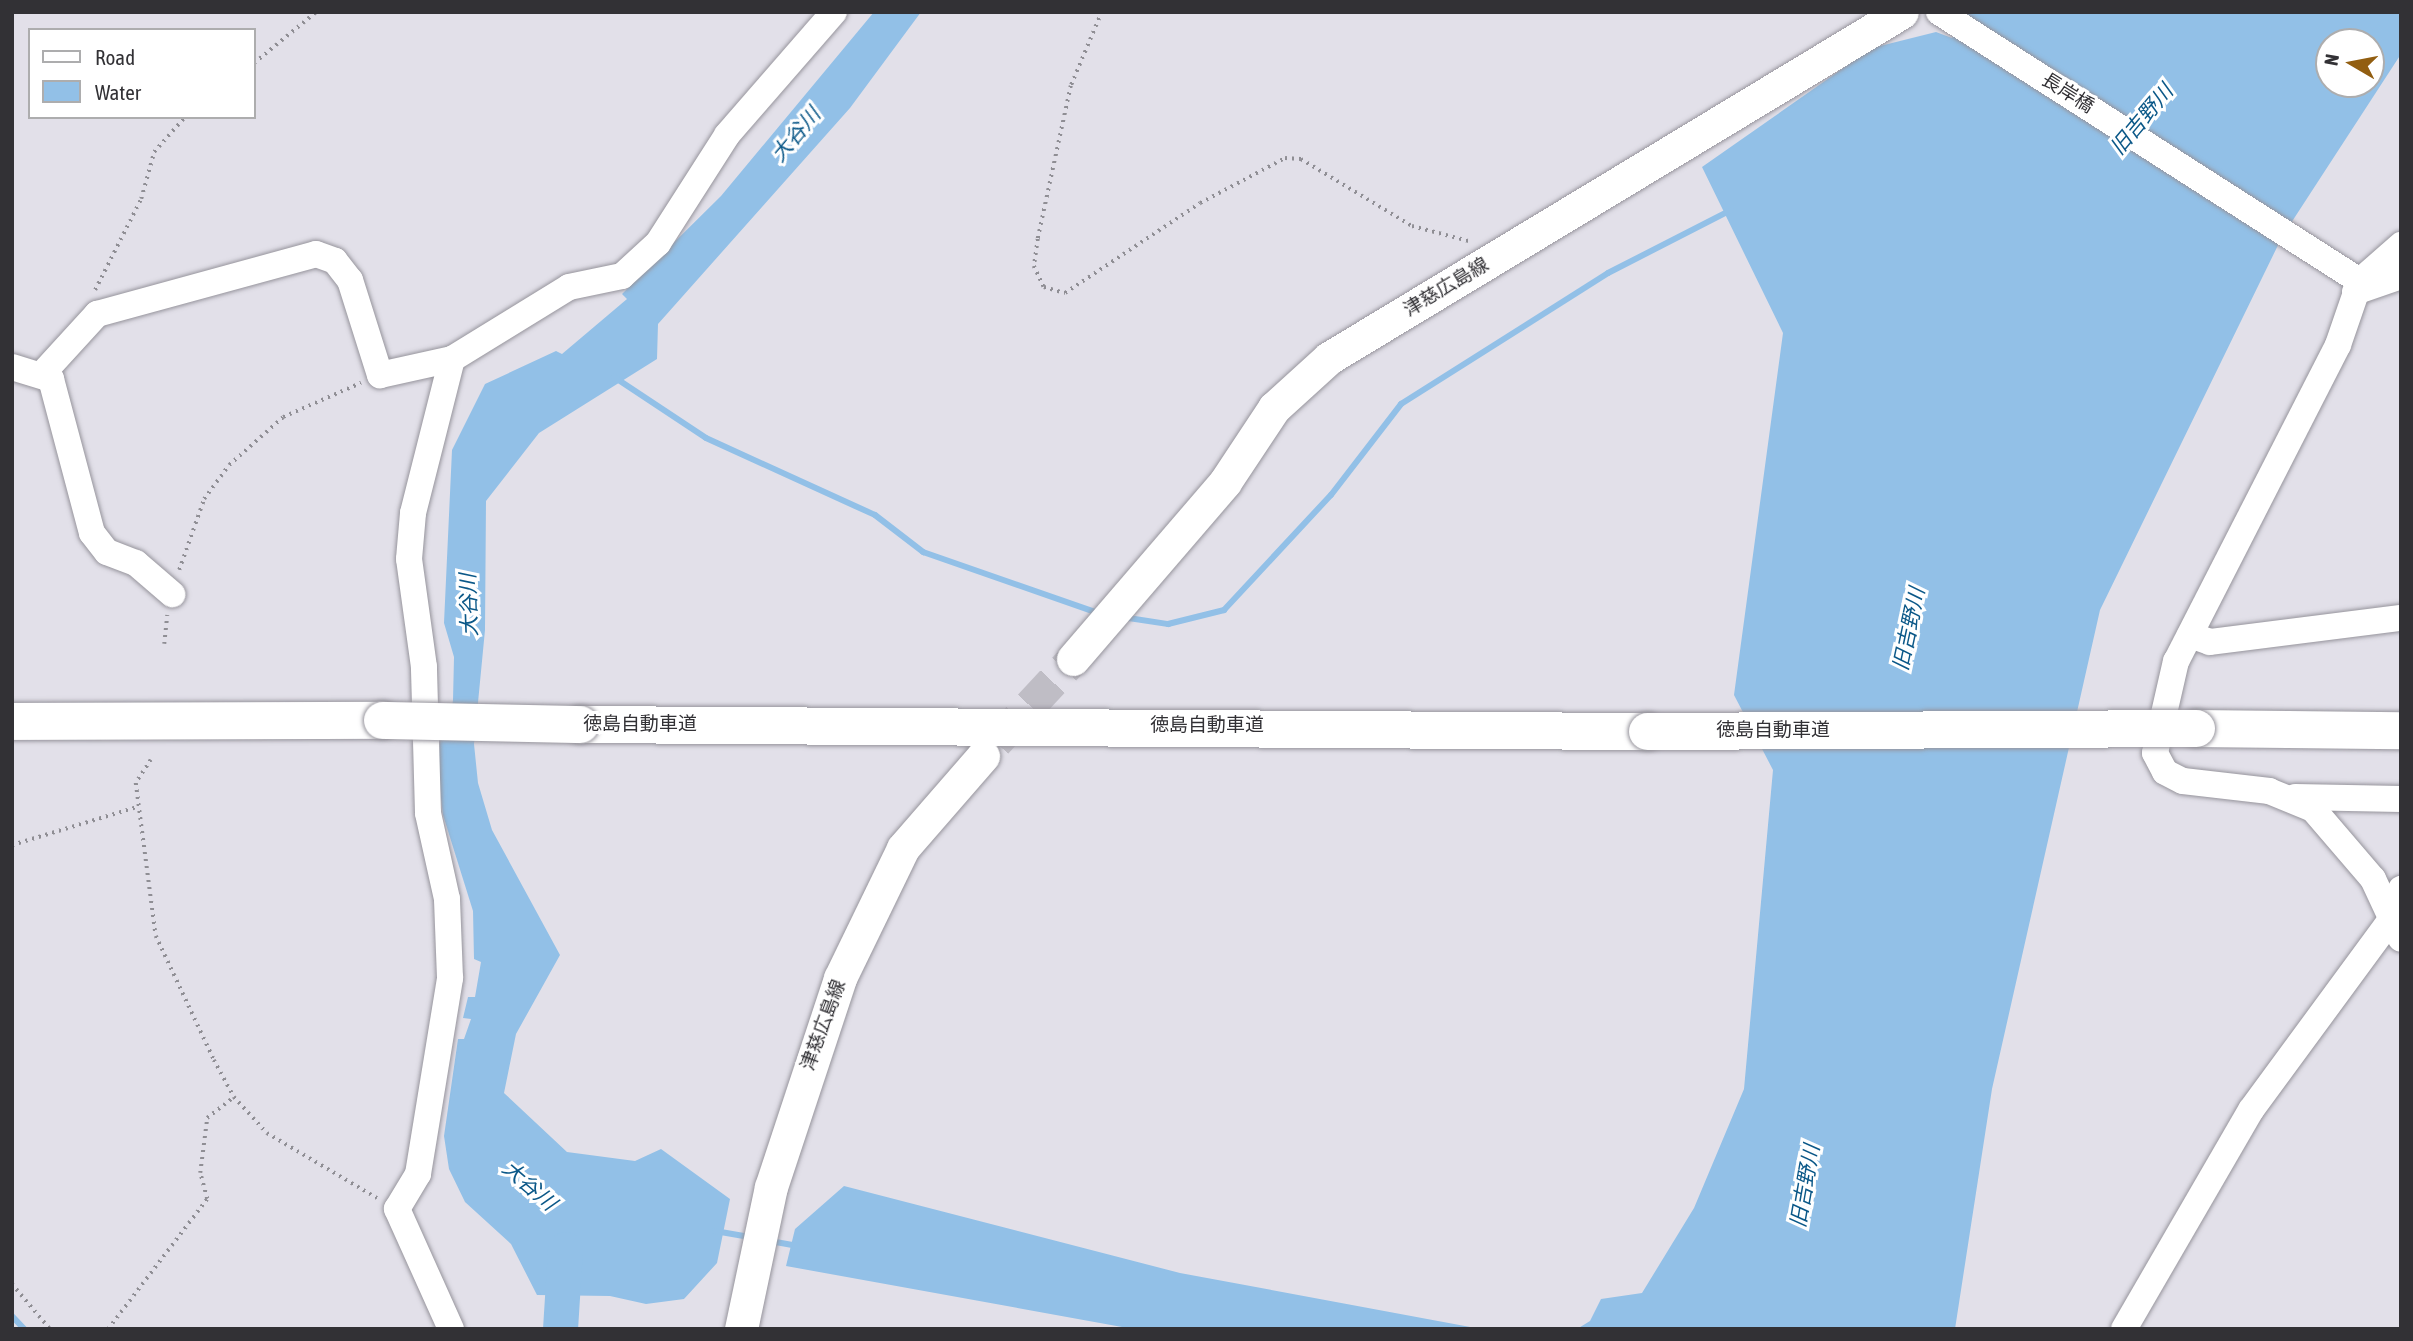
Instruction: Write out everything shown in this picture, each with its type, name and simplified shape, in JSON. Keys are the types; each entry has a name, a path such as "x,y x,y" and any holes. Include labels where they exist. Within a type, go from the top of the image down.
{"highway":[{"path":"2233,728 2401,718"},
{"name":"徳島自動車道","path":"12,721 382,720 580,724 1647,731 2196,728 2401,730"}],"main road":[{"name":"津慈広島線","path":"1073,659 1225,482 1274,408 1329,358 1902,12"},
{"name":"津慈広島線","path":"741,1329 771,1187 840,978 902,849 983,757"}],"street":[{"path":"44,372 97,314 316,254 335,261 350,280 380,375 452,359 569,287 622,276 658,243 727,135 834,12"},
{"name":"長岸橋","path":"1946,16 2291,231 2357,287"},
{"path":"2401,246 2357,287 2338,345 2189,635 2160,712 2155,753 2165,772 2183,781 2293,797 2401,799"},
{"path":"2357,287 2401,276"},
{"path":"451,1329 397,1209 418,1174 450,978 447,899 428,813 424,667 409,559 414,513 452,359"},
{"path":"12,367 44,372"},
{"path":"44,372 92,533 107,552 136,564 172,594"},
{"path":"2189,635 2210,642 2401,618"},
{"path":"2293,797 2332,825 2373,878 2395,930"},
{"path":"2124,1329 2251,1110 2395,930 2401,889"}],"path":[{"path":"256,61 316,12"},
{"path":"1102,12 1071,86 1038,239 1034,266 1044,287 1065,293 1199,203 1285,158 1301,159 1412,226 1506,251"},
{"path":"97,314 92,296 141,199 155,152 183,119"},
{"path":"164,644 172,594 204,499 229,465 283,417 380,375"},
{"path":"151,760 135,783 156,936 234,1097 267,1133 397,1209"},
{"path":"12,845 137,807"},
{"path":"107,1329 207,1199 200,1173 207,1118 234,1097"},
{"path":"12,1284 50,1329"}],"water":[{"path":"874,12 921,12 850,108 658,324 657,359 539,433 486,501 485,630 474,744 478,783 492,830 560,955 516,1034 504,1093 567,1152 635,1161 661,1149 730,1199 717,1263 684,1299 646,1304 610,1296 537,1295 511,1244 465,1202 449,1169 444,1136 458,1039 464,1039 471,1019 463,1018 468,997 475,997 481,962 474,959 473,911 443,815 438,773 440,739 448,739 453,700 454,657 444,623 452,450 485,384 556,351 562,354 627,299 622,294 721,196"},
{"name":"旧吉野川","path":"1969,12 2401,12 2401,54 2385,79 2385,28 2315,28 2315,98 2372,98 2282,237 2100,610 1992,1089 1955,1329 1577,1329 1590,1321 1601,1299 1642,1293 1694,1208 1744,1089 1773,770 1734,695 1783,333 1702,167 1872,48 1936,32 1952,38"},
{"path":"844,1186 1180,1273 1481,1329 1133,1329 786,1266 795,1229"}],"waterway":[{"path":"1122,617 1168,624 1224,610 1331,495 1401,404 1608,273 1731,210"},
{"path":"614,377 706,438 875,515 923,552 1098,613"},
{"path":"715,1231 749,1237"},
{"path":"770,1241 797,1246"},
{"name":"大谷川","path":"560,1329 565,1249"},
{"path":"12,1316 24,1329"}],"tunnel":[{"path":"996,742 1073,659"}]}
